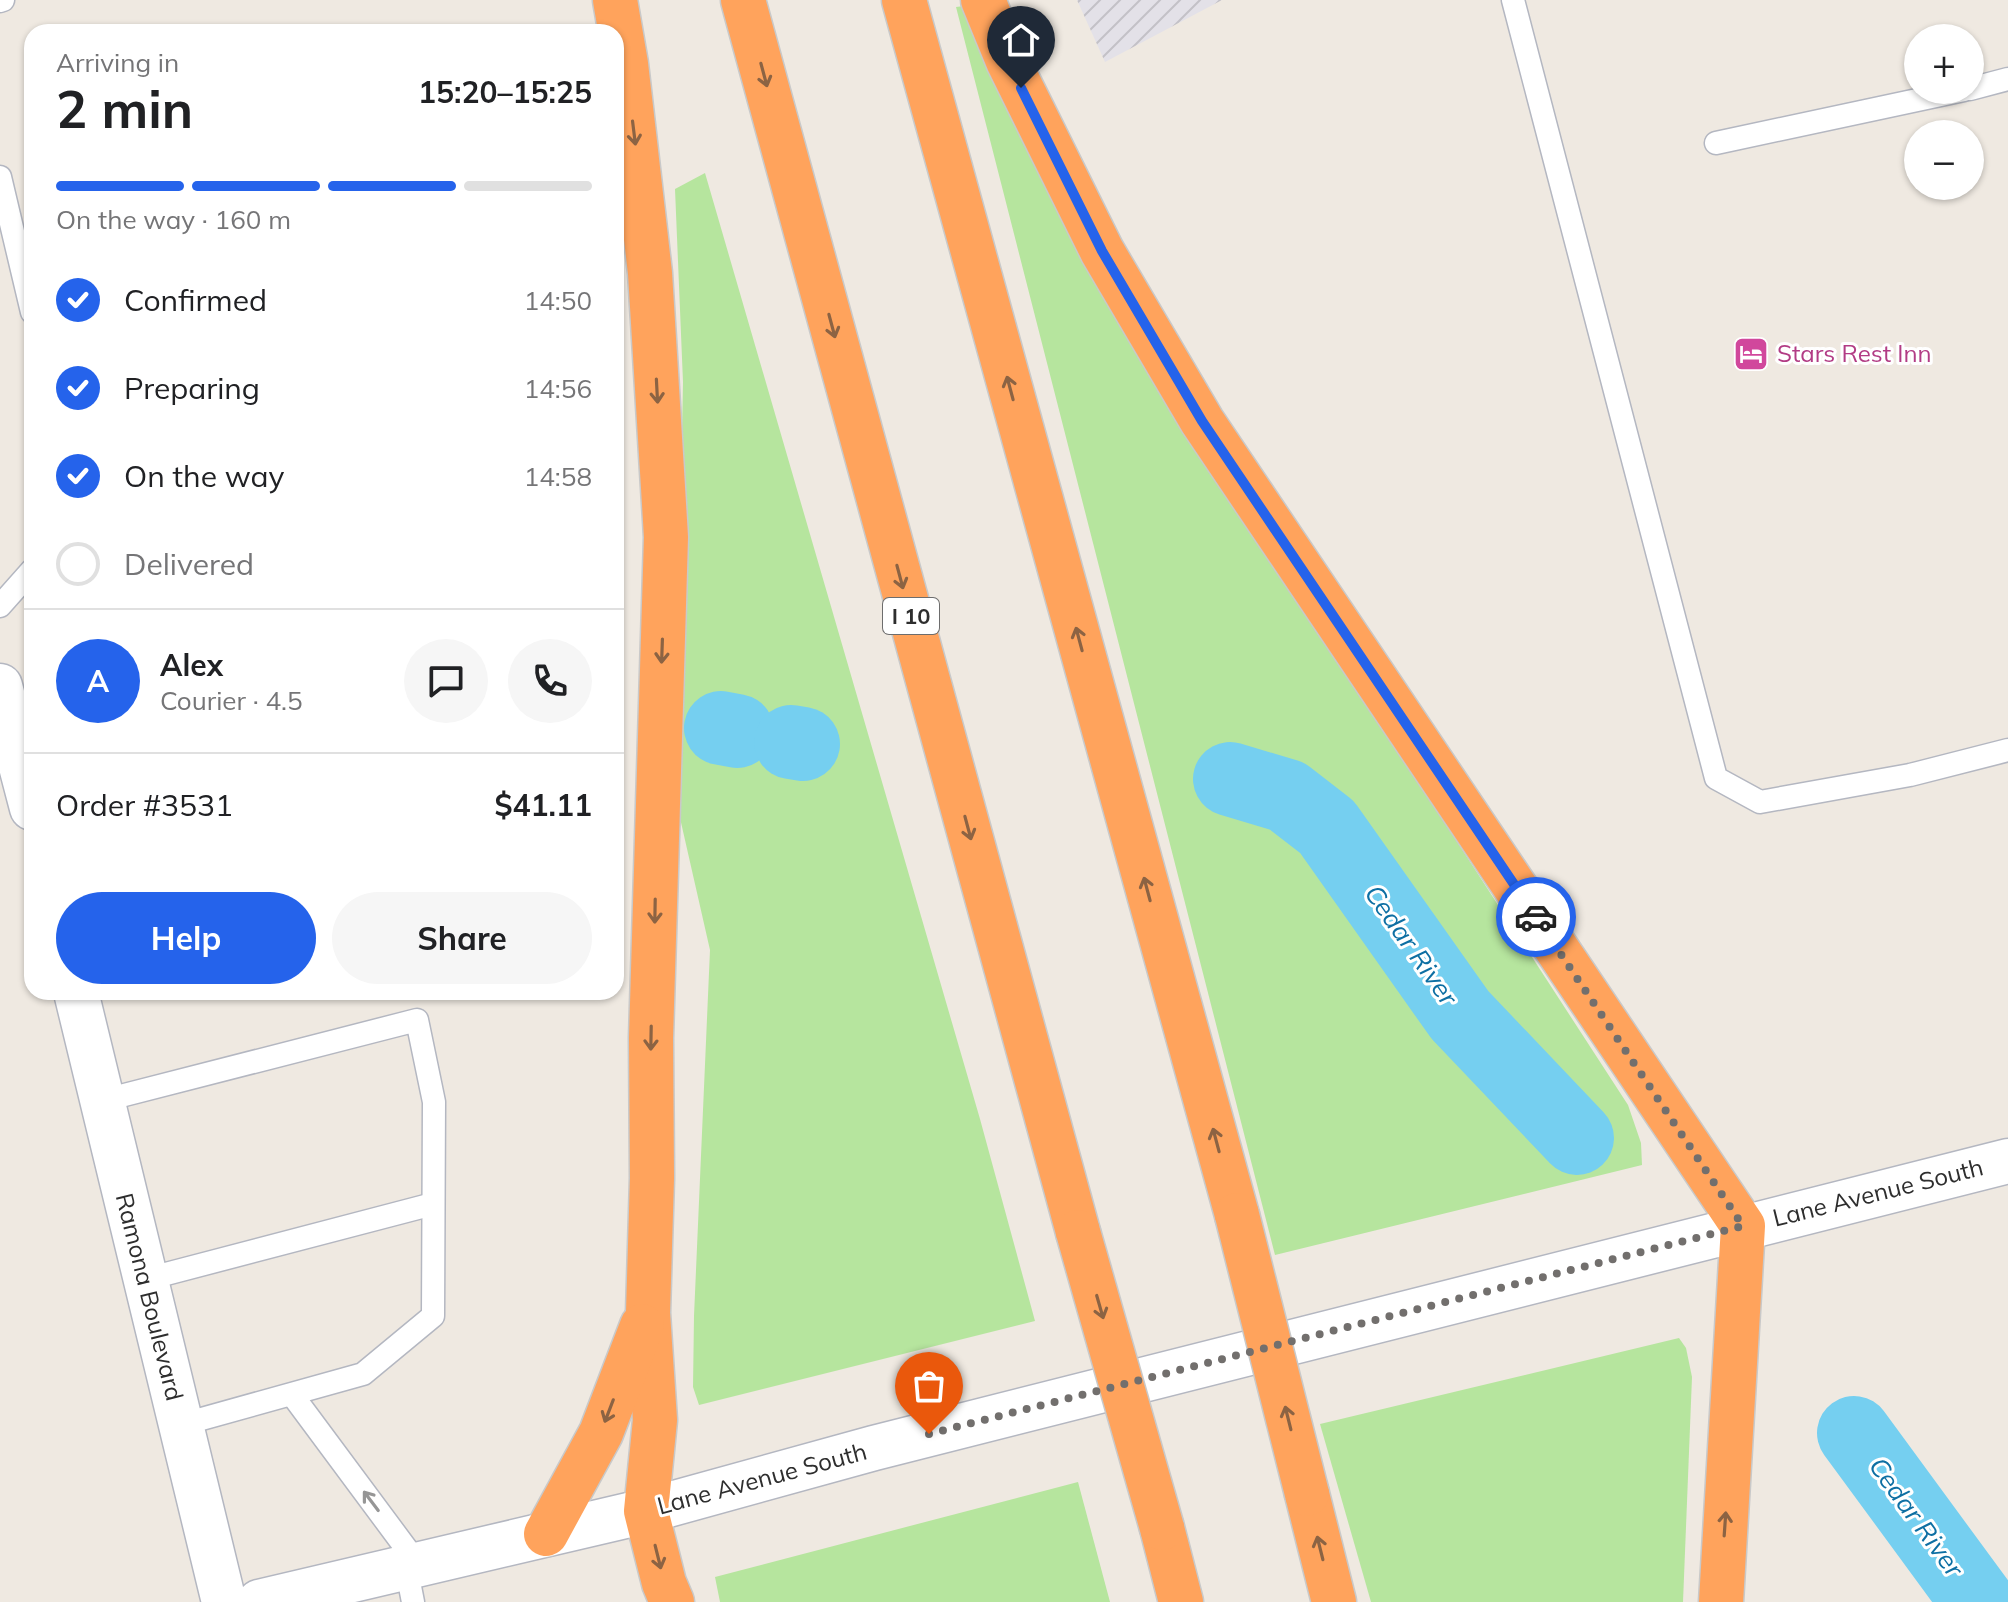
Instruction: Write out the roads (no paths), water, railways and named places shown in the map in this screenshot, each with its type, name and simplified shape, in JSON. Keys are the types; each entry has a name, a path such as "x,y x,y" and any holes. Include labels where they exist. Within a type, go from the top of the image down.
{"highway":[{"path":"615,0 619,24"},
{"name":"I 10","path":"743,0 1181,1602"},
{"path":"904,0 1237,1215 1334,1602"},
{"path":"983,0 1008,61 1102,251 1202,421 1743,1226 1721,1602"},
{"path":"624,52 650,273 666,537 651,1038 652,1178 648,1313 655,1420 646,1511 664,1583 672,1602"},
{"path":"546,1534 601,1433 648,1313"}],"main road":[{"path":"0,687 24,778"},
{"name":"Ramona Boulevard","path":"78,1000 143,1280 224,1602"},
{"name":"Lane Avenue South","path":"259,1602 412,1577 546,1534 646,1511 874,1448 2008,1161"}],"lane":[{"path":"1513,0 1716,778 1760,802 1910,775 2008,750"},
{"path":"1984,85 2008,79"},
{"path":"1716,143 1904,103"},
{"path":"0,177 24,278"},
{"path":"0,606 24,579"},
{"path":"101,1101 417,1020 434,1102 433,1316 363,1374 293,1396 180,1425"},
{"path":"143,1280 433,1204"},
{"path":"293,1396 412,1577"}],"waterway":[{"name":"Cedar River","path":"721,728 737,731"},
{"name":"Cedar River","path":"791,742 803,744"},
{"name":"Cedar River","path":"1230,779 1287,796 1327,827 1460,1015 1577,1138"},
{"name":"Cedar River","path":"1854,1433 1978,1602"}],"place":[{"name":"Stars Rest Inn","path":"1751,354"}]}
